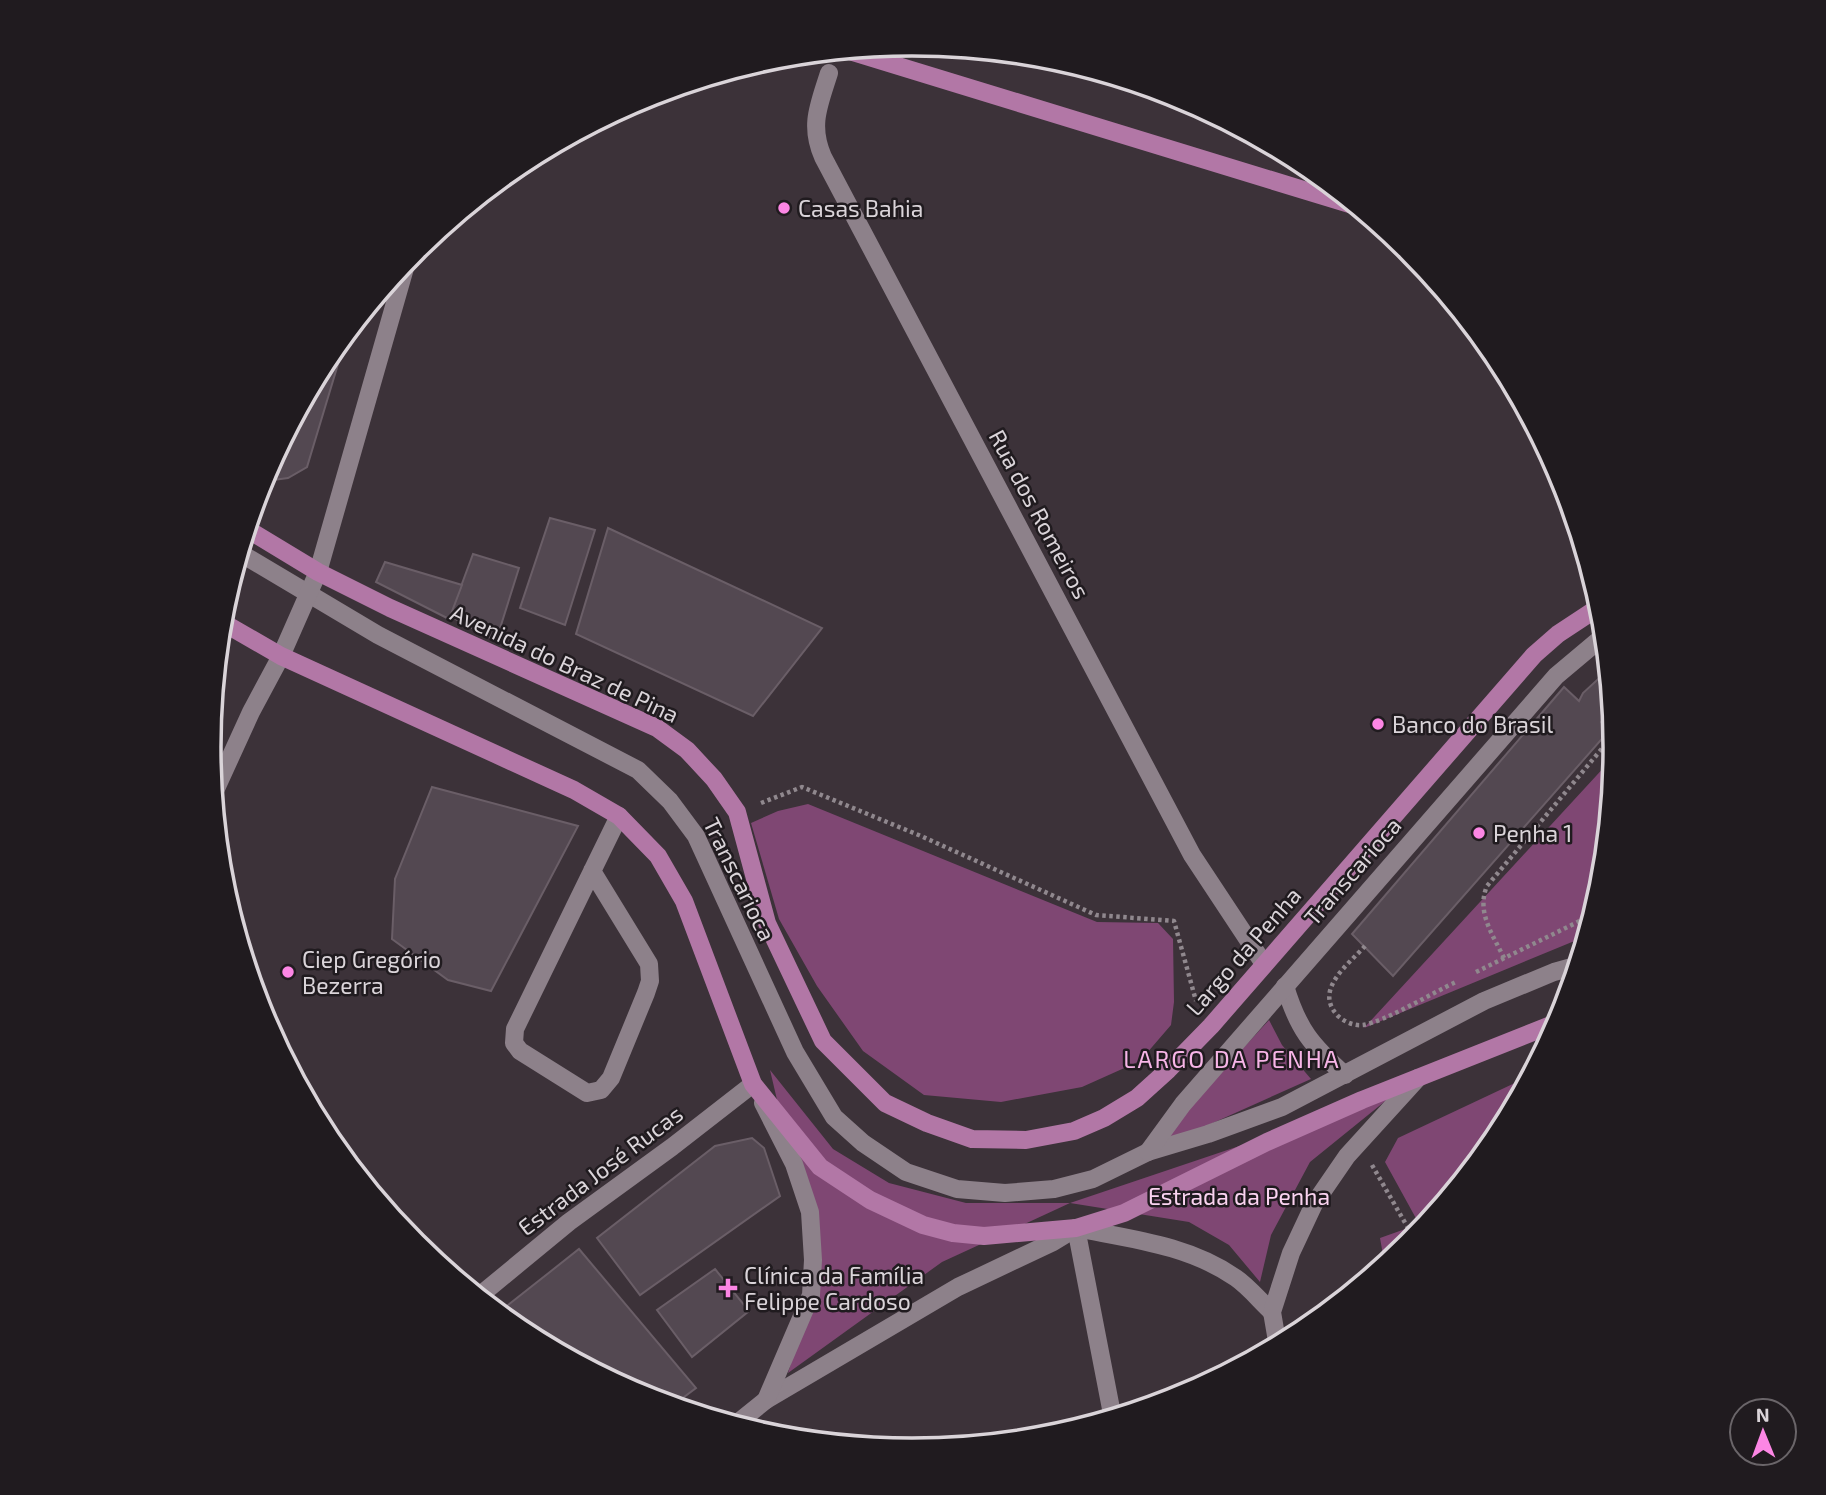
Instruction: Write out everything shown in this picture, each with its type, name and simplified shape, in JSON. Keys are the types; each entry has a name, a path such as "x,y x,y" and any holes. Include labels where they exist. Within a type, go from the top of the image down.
{"main road":[{"path":"869,57 1335,200"},
{"name":"Avenida do Braz de Pina","path":"255,534 318,572 439,631 657,728 687,750 714,779 737,812 767,923 823,1041 850,1069"},
{"name":"Largo da Penha","path":"850,1069 885,1103 927,1123 972,1139 1026,1140 1074,1131 1104,1118 1137,1098 1211,1026 1534,654 1591,612"},
{"path":"232,628 281,656 574,790 619,816 658,856 684,901 753,1084 820,1167 870,1200 923,1225 953,1233 984,1236 1076,1228 1124,1213 1268,1142 1362,1100 1545,1028"}],"street":[{"name":"Rua dos Romeiros","path":"829,73 815,126 823,157 1192,855 1264,964"},
{"path":"222,775 281,656 318,572 400,284"},
{"name":"Transcarioca","path":"248,558 388,641 638,770 670,801 696,836 795,1052 834,1117 863,1143 906,1172 957,1189 1004,1193 1054,1189 1093,1179 1148,1152 1256,1118 1345,1075 1484,1001 1569,968"},
{"name":"Transcarioca","path":"1148,1152 1182,1104 1556,676 1596,642"},
{"path":"592,871 649,964 650,981 611,1078 601,1090 587,1093 520,1051 514,1042 515,1029 592,871 619,816"},
{"path":"1284,986 1302,1031 1345,1075"},
{"path":"1276,1335 1272,1312 1292,1253 1314,1204 1347,1156 1418,1079"},
{"path":"753,1084 794,1164 810,1212 813,1260 811,1295 766,1400"},
{"name":"Estrada José Rucas","path":"486,1291 569,1222 753,1084"},
{"path":"744,1418 766,1400 958,1287 1053,1242 1076,1228 1165,1246 1202,1258 1238,1279 1272,1312"},
{"path":"1076,1228 1112,1409"}],"path":[{"path":"1504,958 1483,913 1481,899 1487,886 1604,746"},
{"path":"737,812 803,787 921,836 1096,915 1174,921 1200,1013"},
{"path":"1469,975 1582,920"},
{"path":"1365,946 1331,984 1329,996 1332,1009 1342,1020 1353,1024 1374,1022 1457,981"},
{"path":"1387,1188 1408,1228"}],"green space":[{"path":"1604,768 1599,838 1577,941 1364,1028"},
{"path":"808,804 1097,922 1158,923 1173,939 1174,1002 1171,1025 1140,1061 1082,1087 1001,1102 924,1095 863,1051 817,986 779,919 751,823 778,811"},
{"path":"1269,1020 1282,1045 1311,1079 1148,1152"},
{"path":"770,1070 833,1149 889,1183 966,1203 1070,1203 942,1262 788,1373 809,1304 802,1206"},
{"path":"1518,1082 1488,1132 1462,1168 1417,1220 1385,1162 1398,1138"},
{"name":"Estrada da Penha","path":"1394,1094 1310,1162 1271,1235 1260,1282 1229,1245 1189,1222 1070,1203"},
{"path":"1411,1226 1383,1254 1380,1238"}],"building":[{"path":"339,362 307,467 288,478 276,480 314,402"},
{"path":"550,518 595,530 565,625 520,608"},
{"path":"608,528 822,628 753,716 576,634"},
{"path":"473,554 519,568 496,641 450,616"},
{"path":"385,562 462,585 449,619 376,582"},
{"name":"Penha 1","path":"1601,677 1604,737 1393,976 1352,934 1564,687 1579,701 1583,693"},
{"path":"432,787 578,826 491,991 448,980 392,939 395,879"},
{"path":"752,1138 764,1148 780,1196 640,1295 597,1238 715,1146"},
{"path":"579,1249 696,1388 682,1399 648,1386 567,1346 507,1306"},
{"path":"715,1269 749,1311 692,1357 657,1310"}],"place":[{"name":"Casas Bahia","path":"784,208"},
{"name":"Banco do Brasil","path":"1378,724"},
{"name":"Penha 1","path":"1479,833"},
{"name":"Ciep Gregório Bezerra","path":"288,972"},
{"name":"Clínica da Família Felippe Cardoso","path":"728,1288"}],"district":[{"name":"LARGO DA PENHA","path":"1232,1058"}]}
